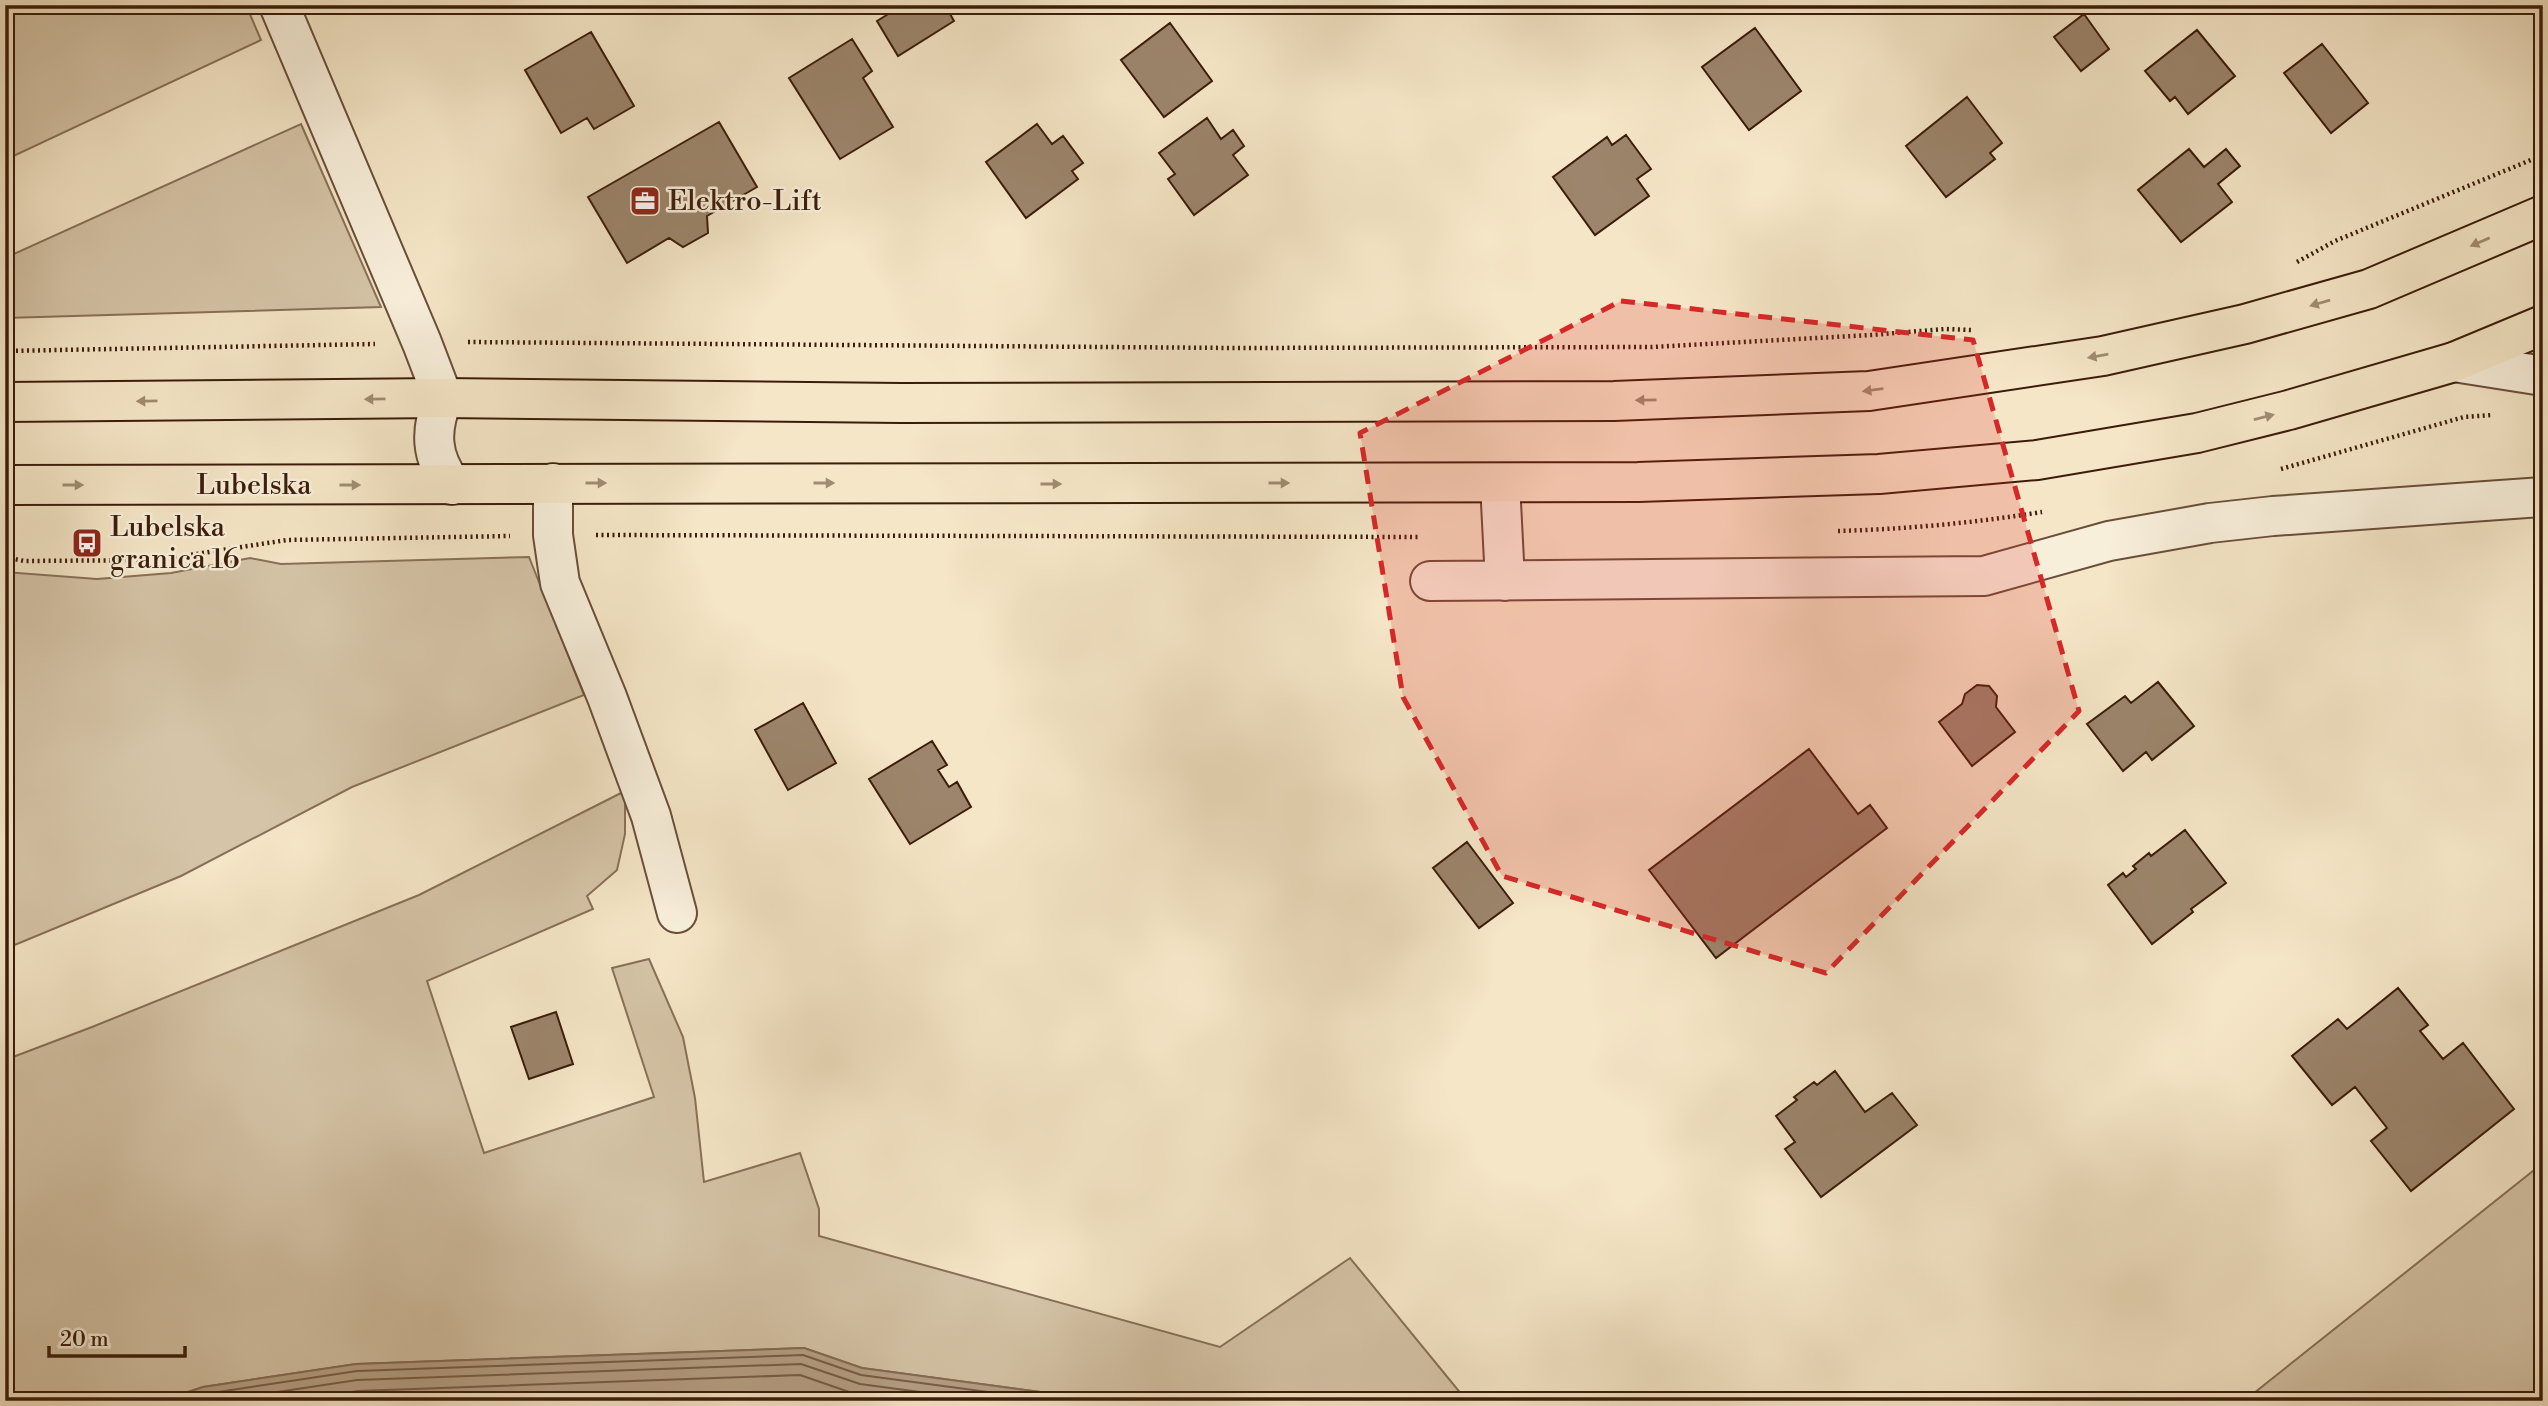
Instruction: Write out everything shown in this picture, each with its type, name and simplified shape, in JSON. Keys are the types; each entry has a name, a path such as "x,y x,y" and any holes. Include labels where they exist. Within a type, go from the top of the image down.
{"main road":[{"path":"5,402 443,398 901,403 1614,401 1868,391 2103,356 2245,324 2369,289 2543,215"},
{"name":"Lubelska","path":"5,485 1500,483 1638,482 1879,474 2037,460 2197,433 2289,410 2454,362 2543,325"}],"street":[{"path":"279,5 443,398 434,421 433,433 442,472 452,485"},
{"path":"2454,362 2543,376"},
{"path":"1500,483 1505,581"},
{"path":"553,484 553,535 560,583 607,697 651,816 677,913"},
{"path":"1430,581 1984,576 2109,541 2210,523 2273,516 2543,498"}],"path":[{"path":"2290,266 2335,241 2543,155"},
{"path":"5,351 506,341 1220,348 1652,347 1871,335 1945,328 1982,330"}],"highlighted area":[{"path":"1621,301 1973,340 2079,711 1826,973 1502,876 1403,697 1360,433"}],"shaded area":[{"path":"5,5 246,5 261,40 5,160"},
{"path":"301,124 381,307 5,318 5,258"},
{"path":"529,557 584,695 352,787 181,876 5,949 5,572 97,579 171,573 250,558 281,564"},
{"path":"625,791 625,834 617,870 587,896 593,909 427,981 484,1153 654,1097 612,968 649,959 683,1037 695,1098 704,1182 800,1153 819,1209 819,1236 1220,1347 1350,1258 1467,1401 1108,1401 862,1368 804,1348 356,1364 203,1387 161,1401 5,1401 5,1060 419,895"},
{"path":"2543,1163 2543,1401 2244,1401"}],"water":[{"path":"804,1348 862,1368 1108,1401 161,1401 203,1387 356,1364"}],"building":[{"path":"903,5 945,5 954,21 898,56 877,21"},
{"path":"2084,14 2109,49 2081,71 2054,37"},
{"path":"1170,23 1212,81 1164,117 1121,60"},
{"path":"1755,28 1801,91 1749,130 1702,67"},
{"path":"2197,30 2235,76 2188,114 2175,97 2170,101 2145,71"},
{"path":"591,32 634,106 594,129 587,118 561,133 525,70"},
{"path":"852,39 872,71 863,78 893,127 840,159 789,78"},
{"path":"2322,44 2368,103 2331,133 2284,73"},
{"path":"1967,97 2002,143 1990,153 1995,159 1946,197 1906,146"},
{"path":"1207,118 1221,139 1233,130 1244,146 1233,155 1248,175 1194,215 1168,179 1175,174 1159,153"},
{"path":"719,122 757,187 707,216 708,233 683,247 669,238 627,263 588,197"},
{"path":"1037,124 1052,144 1063,136 1083,163 1072,171 1078,179 1026,218 986,162"},
{"path":"1626,135 1651,169 1637,179 1649,196 1595,235 1553,177 1607,137 1612,145"},
{"path":"2189,149 2204,167 2226,149 2240,166 2218,184 2232,202 2181,242 2138,190"},
{"path":"2158,682 2194,726 2152,760 2146,752 2123,771 2087,724 2125,696 2131,703"},
{"path":"1977,685 1989,686 1997,696 1996,707 2015,732 1972,766 1939,722 1962,704 1965,694"},
{"path":"803,703 836,763 788,790 755,730"},
{"path":"932,741 947,765 938,770 949,787 957,782 971,807 910,844 869,779"},
{"path":"1809,749 1858,814 1870,805 1887,828 1716,958 1649,870"},
{"path":"2185,830 2226,883 2191,909 2193,912 2152,944 2108,885 2123,873 2126,877 2136,869 2133,866 2149,853 2151,856"},
{"path":"1467,842 1513,903 1479,928 1433,868"},
{"path":"2398,988 2428,1025 2420,1031 2443,1059 2463,1043 2514,1109 2411,1191 2371,1141 2387,1128 2355,1087 2332,1105 2292,1056 2338,1019 2347,1029"},
{"path":"556,1012 573,1064 529,1079 511,1027"},
{"path":"1835,1071 1865,1112 1892,1093 1917,1125 1821,1197 1785,1149 1795,1142 1776,1116 1797,1100 1794,1097 1814,1082 1817,1085"}],"place":[{"name":"Elektro-Lift","path":"645,201"},
{"name":"Lubelska granica 16","path":"87,543"}]}
